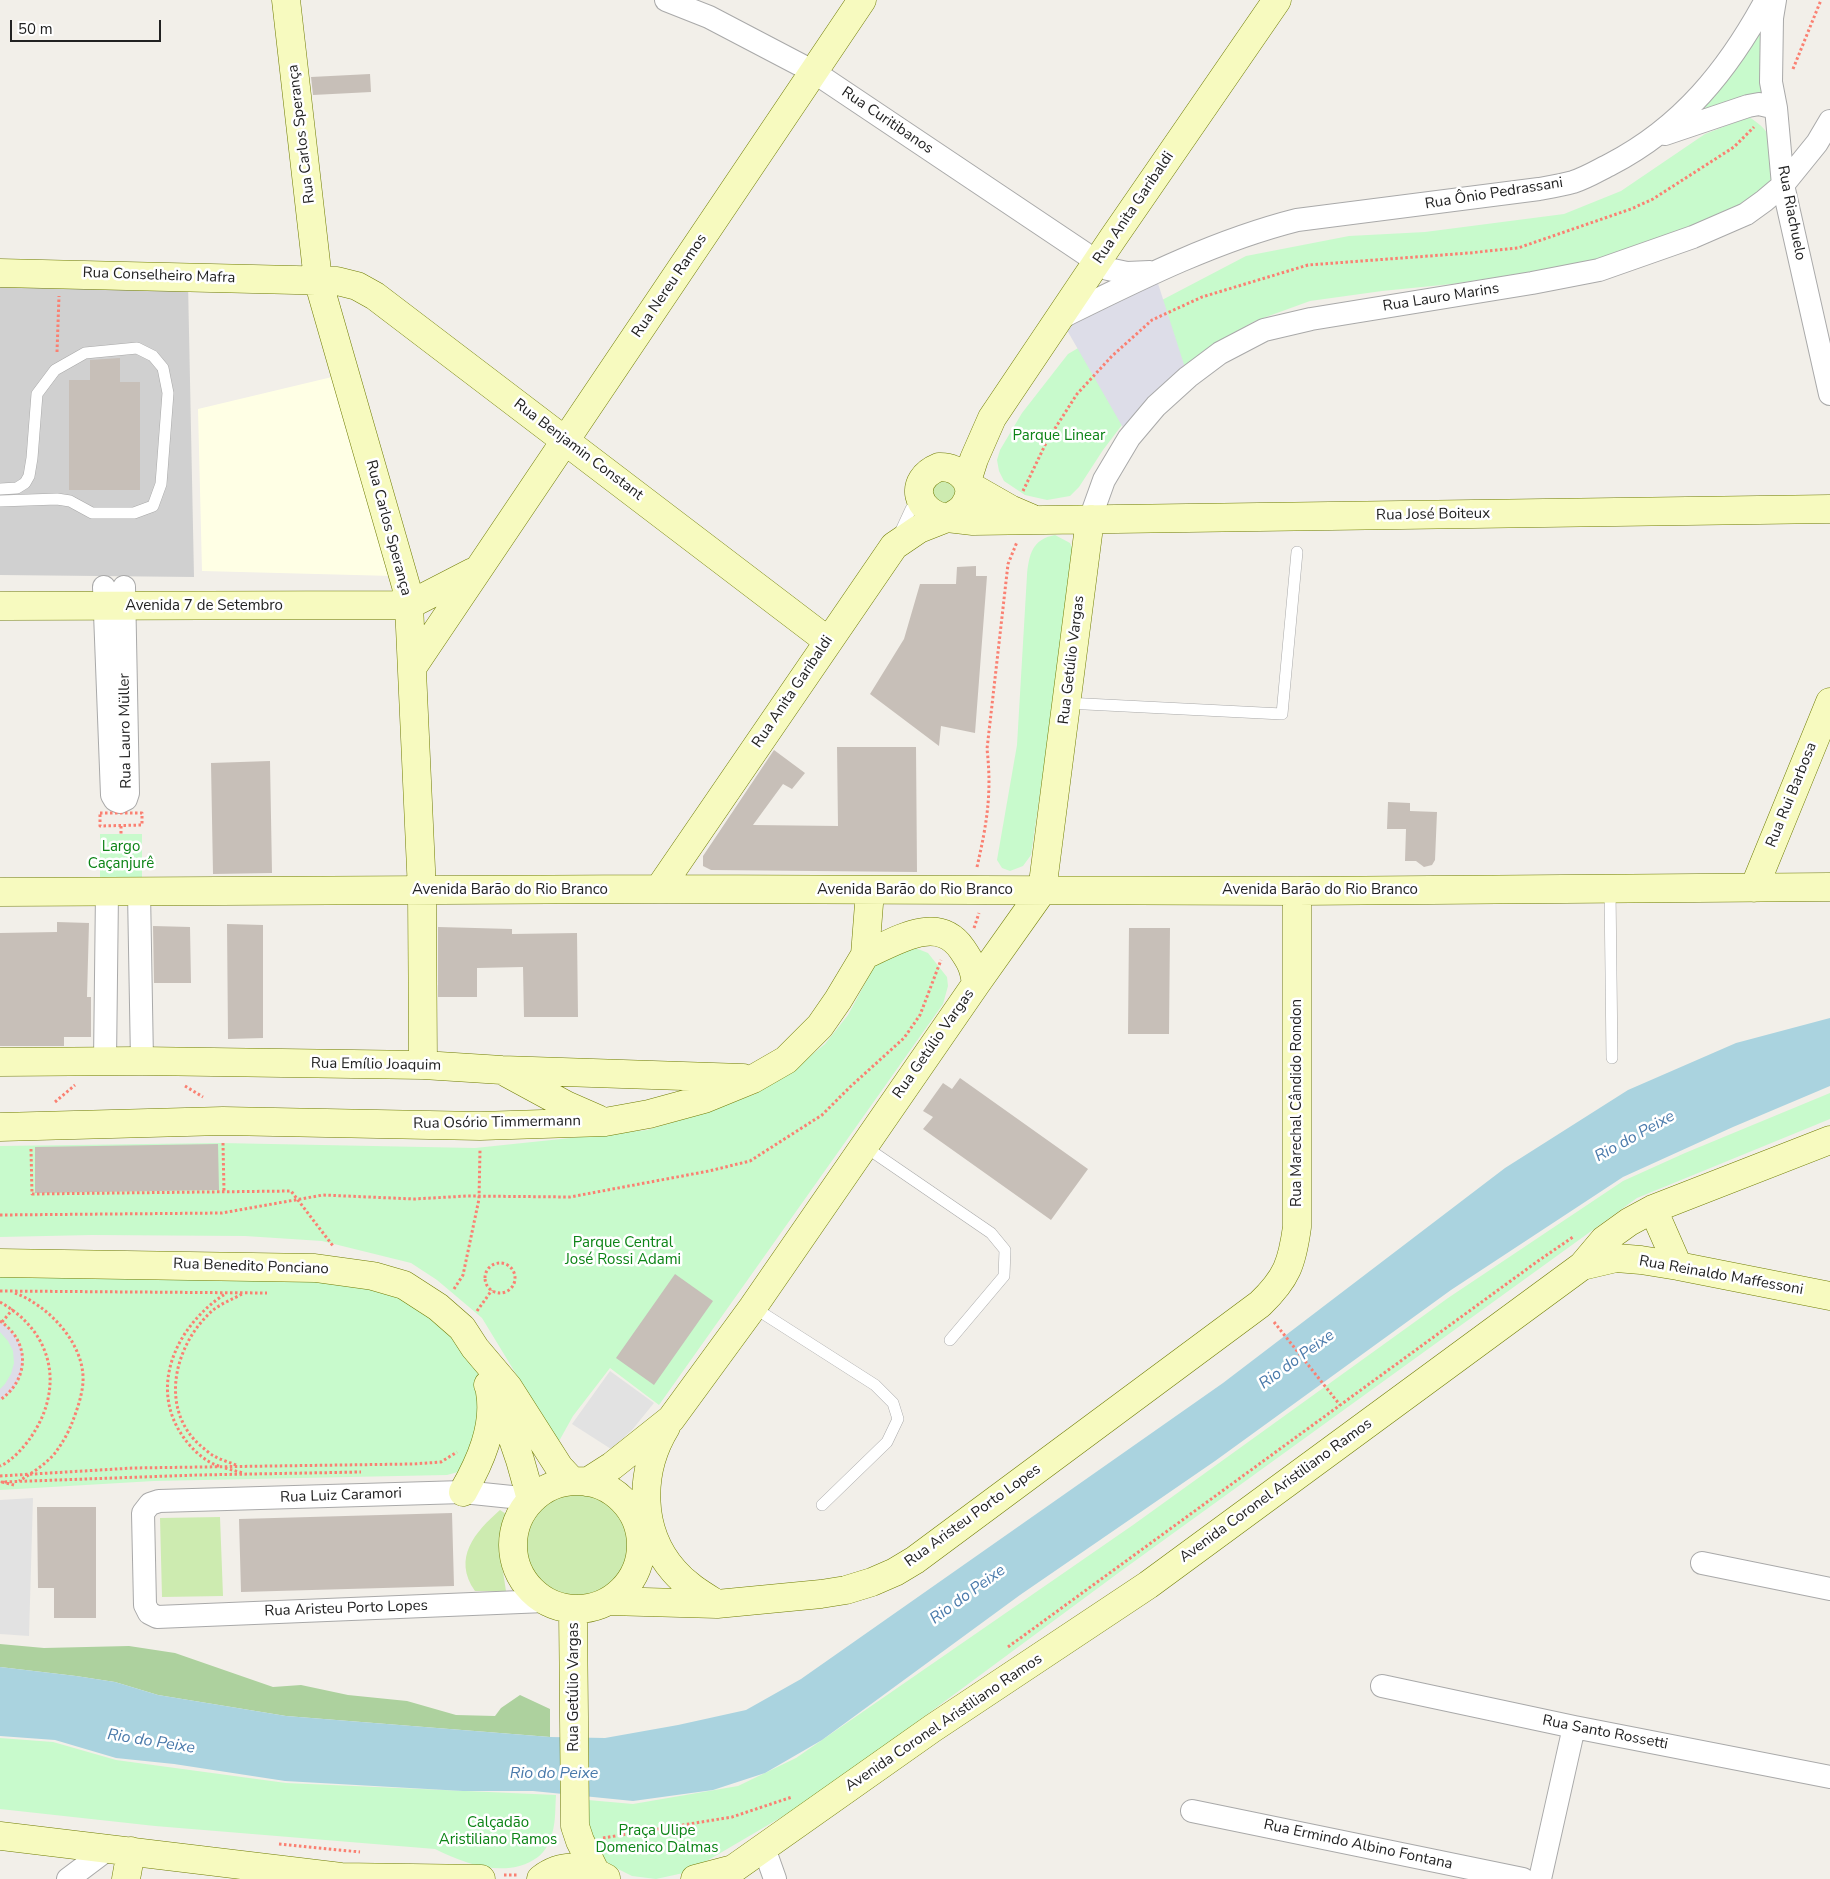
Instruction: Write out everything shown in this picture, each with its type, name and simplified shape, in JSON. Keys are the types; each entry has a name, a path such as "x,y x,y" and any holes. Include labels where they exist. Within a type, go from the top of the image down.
{"main road":[{"name":"Rua Carlos Sperança","path":"286,0 318,280 407,595 422,891 423,1065"},
{"name":"Rua Nereu Ramos","path":"407,595 476,571 566,441 862,0"},
{"name":"Rua Anita Garibaldi","path":"967,483 974,459 992,418 1277,0"},
{"name":"Rua Conselheiro Mafra","path":"0,273 318,280"},
{"name":"Rua Benjamin Constant","path":"318,280 337,280 357,286 375,296 828,641"},
{"name":"Rua Anita Garibaldi","path":"939,467 992,418"},
{"path":"939,467 953,469 960,473 967,483 969,492 964,506 947,518 930,513 920,500 920,484 931,470 939,467"},
{"name":"Rua José Boiteux","path":"967,483 1026,518"},
{"name":"Rua José Boiteux","path":"947,518 973,521 1026,518 1090,519 1830,510"},
{"name":"Rua Anita Garibaldi","path":"659,889 894,546 919,529 947,518"},
{"name":"Rua Getúlio Vargas","path":"580,1481 612,1466 671,1419 753,1307 1042,891 1090,519"},
{"path":"412,668 476,571"},
{"name":"Avenida 7 de Setembro","path":"0,588 114,597"},
{"name":"Avenida 7 de Setembro","path":"0,606 114,597 407,595"},
{"name":"Rua Rui Barbosa","path":"1754,888 1830,702"},
{"name":"Avenida Barão do Rio Branco","path":"0,892 659,889 1297,891 1830,887"},
{"name":"Rua Osório Timmermann","path":"0,1127 223,1121 480,1126 605,1122 650,1114 704,1099 752,1079 786,1060 820,1026 865,956 870,890"},
{"name":"Rua Marechal Cândido Rondon","path":"1260,1304 1276,1288 1286,1273 1294,1253 1297,1226 1297,891"},
{"path":"865,956 918,932 944,932 958,942 974,968 976,984"},
{"name":"Rua Emílio Joaquim","path":"0,1062 142,1061 423,1065 502,1070 752,1079"},
{"path":"502,1070 566,1105 605,1122"},
{"name":"Avenida Coronel Aristiliano Ramos","path":"695,1879 726,1874 933,1728 1148,1585 1582,1266 1604,1240 1629,1222 1653,1209 1830,1140"},
{"path":"1653,1209 1678,1266"},
{"name":"Rua Reinaldo Maffessoni","path":"1582,1266 1616,1258 1678,1266 1830,1296"},
{"name":"Rua Benedito Ponciano","path":"0,1264 280,1267 338,1270 373,1276 404,1285 438,1307 462,1328 475,1348 508,1387 559,1467 580,1481"},
{"name":"Rua Aristeu Porto Lopes","path":"608,1601 717,1604 846,1590 895,1572 923,1554 1260,1304"},
{"name":"Rua Benedito Ponciano","path":"475,1348 489,1388 505,1416 532,1499"},
{"path":"463,1492 477,1467 484,1444 490,1419 491,1401 489,1388"},
{"path":"671,1419 657,1442 648,1468 645,1496 649,1522 658,1548 674,1571 694,1590 717,1604"},
{"path":"580,1481 604,1487 619,1497 631,1510 638,1526 641,1544 639,1561 632,1577 622,1591 608,1601 591,1608 574,1609 545,1601 531,1590 521,1577 515,1561 512,1544 514,1528 521,1512 532,1499 544,1490 558,1484 580,1481"},
{"name":"Rua Getúlio Vargas","path":"574,1609 574,1719 577,1825 601,1875"},
{"name":"Rua Getúlio Vargas","path":"549,1875 577,1825"},
{"path":"0,1836 341,1878 481,1879"},
{"path":"120,1850 126,1879"},
{"path":"549,1875 569,1867 582,1868 601,1875"}],"street":[{"name":"Rua Curitibanos","path":"666,0 709,17 814,72 1097,262"},
{"name":"Rua Ônio Pedrassani","path":"1060,318 1154,272 1260,230 1297,220 1539,189 1574,182 1634,152 1681,115 1703,93 1731,59 1766,0"},
{"name":"Rua Riachuelo","path":"1776,0 1772,18 1770,56 1771,82 1783,185 1830,394"},
{"path":"1654,138 1748,106 1759,104 1774,108"},
{"name":"Rua Lauro Marins","path":"1090,519 1104,480 1128,438 1156,406 1188,377 1220,354 1264,330 1311,319 1523,285 1599,270 1693,237 1746,214 1783,185 1817,143 1830,121"},
{"name":"Rua Ônio Pedrassani","path":"1097,262 1108,269 1127,273 1154,272"},
{"name":"Rua Lauro Müller","path":"114,597 128,793 126,799 120,802 112,795 114,597"},
{"path":"105,1061 107,892"},
{"path":"139,892 142,1061"},
{"name":"Rua Luiz Caramori","path":"149,1614 144,1605 142,1514 150,1504 159,1501 463,1492 532,1499"},
{"path":"1702,1563 1830,1589"},
{"name":"Rua Aristeu Porto Lopes","path":"149,1614 157,1617 545,1601"},
{"name":"Rua Santo Rossetti","path":"1382,1686 1574,1727 1830,1778"},
{"path":"1540,1879 1574,1727"},
{"name":"Rua Ermindo Albino Fontana","path":"1192,1811 1524,1879"},
{"path":"764,1848 774,1879"},
{"path":"68,1879 120,1850"}],"lane":[{"path":"0,489 17,488 25,483 29,476 37,394 55,370 85,354 137,348 154,356 163,368 168,393 161,484 153,506 134,513 92,513 70,501 57,499 0,501"},
{"path":"894,546 911,509"},
{"path":"1066,703 1282,714 1297,552"},
{"path":"1610,888 1612,1058"},
{"path":"864,1146 991,1232 1005,1250 1004,1276 950,1340"},
{"path":"753,1307 875,1385 893,1403 898,1418 887,1442 822,1505"}],"path":[{"path":"1792,72 1822,0"},
{"path":"971,891 988,821 990,777 987,748 1008,564 1026,518 1018,503 1028,478 1062,415 1077,394 1112,356 1152,320 1202,297 1308,265 1469,254 1518,248 1631,209 1653,199 1734,147 1774,108"},
{"path":"58,342 60,273"},
{"path":"100,813 100,826 121,826 142,825 142,813"},
{"path":"121,826 122,834"},
{"path":"0,1215 222,1213 323,1195 414,1199 466,1196 570,1196 710,1171 750,1160 822,1115 904,1038 920,1015 950,937"},
{"path":"54,1102 76,1084"},
{"path":"185,1085 208,1100"},
{"path":"223,1136 224,1192"},
{"path":"31,1144 32,1194 291,1191 339,1253"},
{"path":"451,1294 463,1276 479,1198 480,1145"},
{"path":"1003,1651 1530,1267 1580,1233"},
{"path":"504,1264 508,1266 514,1273 515,1278 512,1287 500,1293 492,1290 486,1282 487,1272 494,1265 504,1264"},
{"path":"238,1286 209,1304 187,1329 174,1354 168,1390 171,1413 178,1430 188,1444 212,1464 246,1474"},
{"path":"0,1289 12,1292 42,1307 60,1324 78,1352 83,1381 78,1407 68,1433 55,1453 14,1485 0,1485"},
{"path":"473,1317 492,1290"},
{"path":"12,1292 270,1293"},
{"path":"239,1466 214,1456 196,1442 181,1420 176,1406 175,1387 177,1368 183,1350 194,1331 213,1310 244,1293"},
{"path":"0,1302 13,1309 31,1326 46,1352 51,1379 48,1403 37,1427 25,1445 0,1466"},
{"path":"0,1400 13,1390 20,1377 23,1361 17,1340 13,1333 1,1322 13,1309"},
{"path":"1277,1325 1340,1405"},
{"path":"0,1476 106,1468 441,1462 458,1451 461,1444"},
{"path":"14,1485 2,1482 366,1472"},
{"path":"577,1825 732,1817 793,1797"}],"shaded area":[{"path":"1154,271 1188,377 1129,438 1060,318"},
{"path":"0,283 188,283 194,577 0,575"},
{"path":"332,377 393,576 202,571 198,409"},
{"path":"0,1321 13,1333 21,1346 23,1361 20,1377 13,1390 0,1400 0,1389 11,1374 14,1363 13,1351 8,1341 0,1332"},
{"path":"610,1371 654,1403 632,1430 611,1449 572,1424"},
{"path":"33,1498 29,1636 0,1634 0,1500"}],"green space":[{"path":"1766,16 1767,99 1686,120"},
{"name":"Parque Linear","path":"1749,117 1764,129 1772,141 1780,173 1748,202 1723,214 1597,262 1452,284 1310,301 1255,321 1219,341 1173,374 1125,421 1079,487 1070,496 1047,500 1025,495 1004,481 999,471 997,460 1000,450 1022,413 1068,354 1141,311 1246,256 1349,236 1425,232 1564,214 1621,191 1705,134"},
{"path":"942,478 956,485 956,497 947,504 942,504 933,496 933,487"},
{"path":"1055,535 1070,543 1075,554 1031,855 1023,866 1010,871 1002,868 997,860 1017,745 1027,575 1033,549 1041,540"},
{"name":"Largo Caçanjurê","path":"100,834 142,834 142,878 100,878"},
{"name":"Parque Central José Rossi Adami","path":"913,947 928,953 947,977 948,986 943,1004 659,1405 610,1368 573,1416 558,1443 482,1318 437,1280 411,1263 322,1241 245,1236 92,1235 0,1237 0,1146 220,1143 475,1148 647,1130 707,1112 755,1094 792,1071 825,1044 848,1015 875,965 891,955"},
{"name":"Praça Ulipe Domenico Dalmas","path":"1830,1093 1830,1119 1637,1198 1121,1571 814,1798 688,1872 656,1879 632,1876 610,1865 594,1848 585,1829 588,1800 633,1804 738,1786 796,1758 1133,1525 1448,1298 1623,1181 1685,1153"},
{"path":"0,1276 323,1280 406,1294 444,1320 480,1375 480,1433 458,1472 447,1475 154,1481 0,1490"},
{"path":"577,1493 597,1496 606,1501 620,1515 625,1524 628,1544 625,1564 620,1573 606,1587 597,1592 577,1595 557,1592 548,1587 534,1573 529,1564 526,1544 529,1524 534,1515 548,1501 557,1496"},
{"path":"500,1510 506,1514 501,1559 506,1591 475,1591 468,1579 466,1557 470,1546 482,1527"},
{"path":"220,1517 223,1596 162,1597 160,1518"},
{"path":"0,1644 44,1648 129,1646 175,1653 273,1687 301,1685 348,1695 407,1701 456,1715 495,1716 501,1708 520,1695 550,1709 550,1737 286,1716 158,1695 115,1682 0,1667"},
{"name":"Calçadão Aristiliano Ramos","path":"0,1738 53,1742 116,1760 286,1783 556,1795 554,1824 549,1844 538,1857 526,1864 501,1868 487,1867 460,1860 435,1849 155,1826 0,1809"}],"water":[{"name":"Rio do Peixe","path":"1830,1018 1830,1086 1733,1127 1623,1177 1451,1290 1215,1461 1020,1595 822,1740 765,1773 713,1790 633,1801 533,1791 463,1791 285,1781 174,1764 116,1758 55,1740 0,1736 0,1667 115,1682 158,1695 286,1716 550,1737 605,1738 746,1710 801,1679 1223,1383 1505,1168 1628,1090 1736,1043"}],"building":[{"path":"370,74 371,92 313,95 311,77"},
{"path":"120,358 120,382 140,382 140,490 69,490 69,380 90,380 90,360"},
{"path":"976,566 976,576 987,576 975,733 941,726 939,746 870,694 904,639 920,584 956,584 957,567"},
{"path":"837,747 916,747 917,872 711,870 703,866 703,856 774,750 805,773 792,789 783,784 753,825 838,826"},
{"path":"270,761 272,873 213,874 211,763"},
{"path":"1388,802 1410,803 1410,811 1437,812 1435,860 1432,865 1424,867 1416,861 1405,861 1406,829 1387,829"},
{"path":"57,922 89,923 87,997 91,997 91,1037 64,1037 64,1046 0,1046 0,933 57,932"},
{"path":"227,924 263,925 263,1038 228,1039"},
{"path":"153,926 190,927 191,983 154,983"},
{"path":"438,927 512,929 512,934 577,933 578,1017 524,1017 523,967 477,968 477,997 438,997"},
{"path":"1129,928 1170,928 1169,1034 1128,1034"},
{"path":"960,1078 1088,1169 1051,1220 923,1129 933,1117 923,1111 943,1083 952,1089"},
{"path":"218,1144 219,1190 35,1193 35,1147"},
{"path":"675,1274 713,1301 654,1385 616,1358"},
{"path":"37,1507 96,1507 96,1618 54,1618 54,1588 38,1588"},
{"path":"452,1513 454,1586 241,1592 239,1519"}]}
